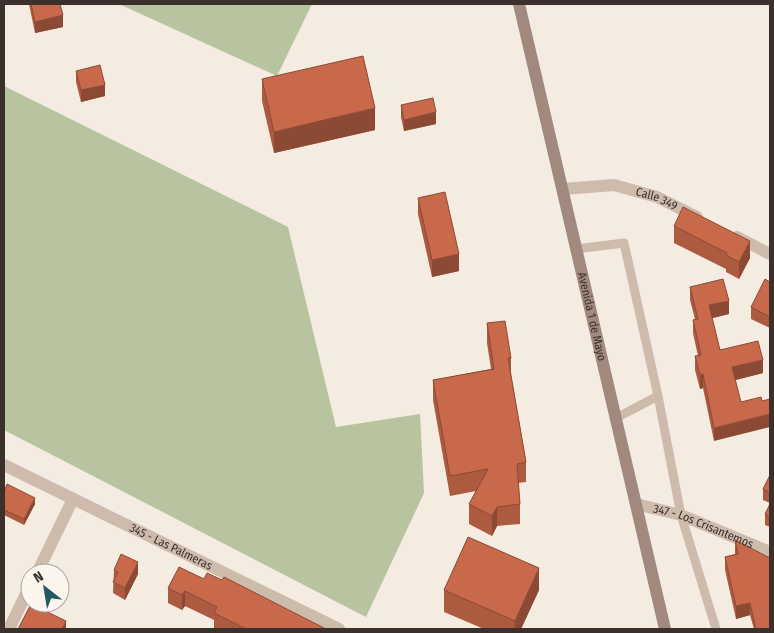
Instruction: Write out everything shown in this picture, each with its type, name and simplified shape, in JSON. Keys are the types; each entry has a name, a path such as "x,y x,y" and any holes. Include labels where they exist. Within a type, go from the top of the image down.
{"main road":[{"name":"Avenida 1 de Mayo","path":"520,4 665,629"}],"street":[{"name":"Calle 349","path":"563,189 614,185 657,197 709,223"},
{"path":"727,232 770,254"},
{"name":"345 - Las Palmeras","path":"4,465 339,629"},
{"path":"41,563 73,499"},
{"name":"347 - Los Crisantemos","path":"636,504 681,515 770,552"},
{"path":"9,629 20,606"}],"lane":[{"path":"576,248 624,244 658,396 681,515 716,629"},
{"path":"616,418 658,396"}],"green space":[{"path":"119,4 312,4 277,76"},
{"path":"4,86 288,227 336,427 420,414 424,493 366,617 4,430"}],"building":[{"path":"31,4 60,4 63,15 35,22"},
{"path":"363,56 375,108 274,132 262,79"},
{"path":"100,65 105,85 81,90 76,71"},
{"path":"433,98 436,112 404,120 401,105"},
{"path":"445,192 459,254 432,260 418,198"},
{"path":"683,207 750,241 739,262 726,255 727,253 674,226"},
{"path":"723,279 729,301 709,305 720,350 758,341 763,360 732,367 741,402 761,397 762,401 770,399 770,414 714,428 703,374 700,375 695,356 701,355 693,320 698,319 690,287"},
{"path":"765,279 770,282 770,317 751,307"},
{"path":"505,321 511,358 508,358 526,462 517,464 520,504 497,507 492,516 469,504 488,469 450,476 433,380 494,369 487,323"},
{"path":"770,475 770,493 763,489"},
{"path":"7,484 35,498 24,519 4,510 4,492"},
{"path":"770,504 770,517 765,514"},
{"path":"468,537 539,568 515,621 444,590"},
{"path":"735,540 770,558 770,629 756,629 750,603 736,606 725,557 738,554"},
{"path":"121,554 138,562 125,588 113,582 118,572 114,570"},
{"path":"179,567 204,579 207,573 222,580 224,577 324,628 246,629 214,613 217,607 185,591 182,595 168,588"},
{"path":"26,613 50,613 66,621 62,629 18,629"}]}
